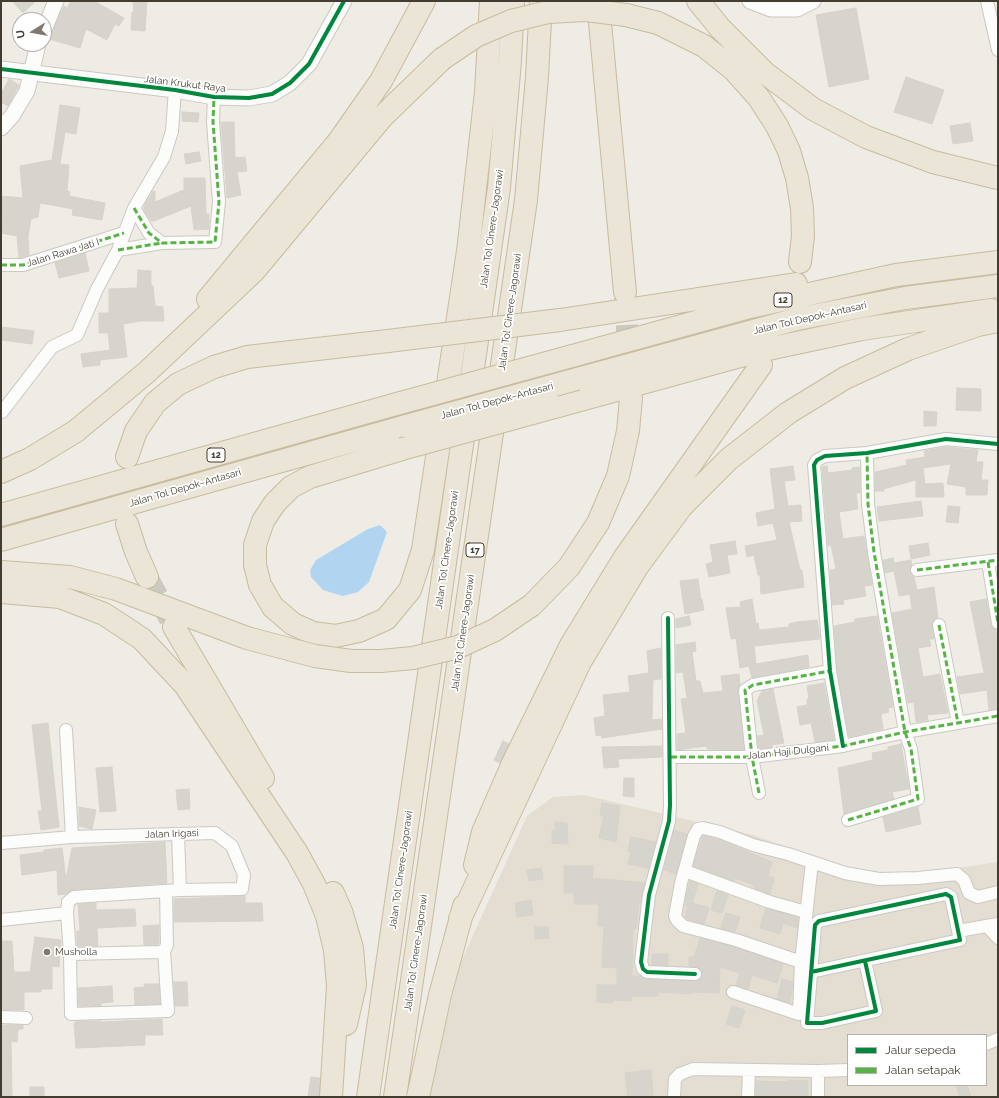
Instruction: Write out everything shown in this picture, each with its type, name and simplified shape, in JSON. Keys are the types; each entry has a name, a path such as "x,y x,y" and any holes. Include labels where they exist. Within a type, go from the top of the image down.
{"highway":[{"path":"148,372 339,141 381,81 424,1"},
{"path":"492,1 486,92 468,251 423,550 410,590 386,619 359,632 335,636 313,633 293,624 274,607 260,585 255,565 255,545 263,521 275,503 291,487 310,476 402,449 555,407 759,351 862,329 998,310"},
{"name":"Jalan Tol Cinere–Jagorawi","path":"368,1097 499,188 510,61 513,1"},
{"name":"Jalan Tol Cinere-Jagorawi","path":"395,1097 526,200 537,76 541,1"},
{"path":"598,1 625,292"},
{"path":"698,1 720,28 765,73 813,109 866,137 933,162 998,178"},
{"path":"1,472 30,459 76,431 148,372 254,271 383,116 442,59 476,36 511,21 548,12 586,10 626,15 658,23 704,46 734,70 759,98 777,126 789,151 802,208 803,236 800,262"},
{"name":"12","path":"1,515 750,307 896,275 998,262"},
{"path":"127,457 136,431 155,403 178,384 214,367 247,357 560,320 788,285 896,275"},
{"name":"Jalan Tol Depok–Antasari","path":"1,540 406,426 797,319 905,298 998,286"},
{"path":"460,919 580,662 637,567 682,506 729,460 788,413 845,378 908,349 978,325 998,321"},
{"path":"418,1097 440,995 484,832 514,761 570,645 625,557 761,365"},
{"path":"4,572 70,577 116,589 247,638 315,656 351,661 381,661 414,658 458,647 495,630 532,605 569,567 598,523 618,476 628,431 631,398"},
{"path":"128,524 136,552 147,577"},
{"path":"9,592 60,597 104,614 142,639 185,685 297,853 314,884 327,916 335,950 338,986 332,1088"},
{"path":"174,627 266,782 322,870 341,910 352,948 355,986 332,1088"}],"street":[{"path":"51,12 56,1"},
{"name":"Jalan Krukut Raya","path":"1,68 32,66 214,98 249,98 272,94 290,83 309,64 344,1"},
{"path":"750,1 771,9 797,9 813,1"},
{"path":"988,1 995,19 998,50"},
{"path":"1,128 12,116 27,91 36,52"},
{"path":"2,412 52,347 77,336 97,289 118,250 134,208 164,157 172,131 175,90"},
{"path":"118,250 162,243 215,242 219,202 213,122 214,98"},
{"path":"134,208 149,233 162,243"},
{"name":"Jalan Rawa Jati I","path":"1,265 23,265 124,233"},
{"path":"843,746 830,671 814,465 817,460 825,456 867,453 946,439 998,444"},
{"path":"848,820 918,799 911,750 905,732 874,552 868,504 867,453"},
{"path":"917,570 993,561 998,623"},
{"path":"668,618 671,757 669,821 649,896 641,962 643,969 647,972 696,974"},
{"path":"939,625 958,723"},
{"path":"759,793 752,757 745,690 753,685 830,671"},
{"name":"Jalan Haji Dulgani","path":"671,757 752,757 843,746 905,732 998,716"},
{"path":"66,730 72,837"},
{"path":"801,962 736,940 683,926 675,916 694,836 698,829 703,828 845,873 879,879 918,878 957,874 964,880 969,893 978,897 998,892"},
{"name":"Jalan Irigasi","path":"1,843 72,837 215,833 232,846 244,875 242,889 180,890"},
{"path":"166,891 167,945 164,951 168,1011 71,1014 70,954 67,913 68,902 74,897 180,890 178,834"},
{"path":"733,992 799,1014 801,962 812,862"},
{"path":"685,872 770,902 806,912"},
{"path":"811,972 960,940 951,897 946,894 819,921 815,925 811,972 807,1023 822,1023 876,1011 865,961"},
{"path":"1,920 67,913"},
{"path":"958,931 992,925 998,938"},
{"path":"70,954 164,951"},
{"path":"1,1017 26,1018"},
{"path":"987,1044 998,1039"},
{"path":"674,1097 675,1079 686,1071 693,1069 847,1070"},
{"path":"748,1097 749,1070"},
{"path":"818,1071 818,1097"}],"shaded area":[{"path":"584,795 753,835 861,873 917,874 998,862 998,1097 429,1097 460,964 527,816 553,797"}],"water":[{"path":"380,525 387,532 369,582 358,592 343,596 323,590 311,577 310,570 316,560 368,529"}],"building":[{"path":"12,1 36,1 24,12 22,12"},
{"path":"71,1 94,1 124,18 119,26 115,24 107,40 86,29 80,48 52,40 52,32 64,6 67,8"},
{"path":"133,1 147,1 145,31 131,30 132,12 134,12"},
{"path":"856,8 869,79 829,87 816,15"},
{"path":"906,77 944,90 932,124 894,112"},
{"path":"9,79 19,85 8,106 1,102 1,94"},
{"path":"60,105 80,108 76,134 65,132 60,164 69,165 67,191 70,192 69,196 105,203 102,220 72,215 73,209 40,203 38,217 31,219 28,237 29,255 19,258 17,236 1,233 3,220 1,219 1,196 23,198 20,166 52,160"},
{"path":"182,112 199,113 198,122 182,121"},
{"path":"221,122 234,122 235,158 245,157 247,171 237,172 241,195 227,198"},
{"path":"970,123 973,141 953,144 950,126"},
{"path":"199,152 201,161 186,164 184,154"},
{"path":"184,178 205,178 206,214 209,214 209,229 194,230 191,206 154,221 151,221 144,210 144,206 153,191 155,191 155,202 184,190"},
{"path":"85,253 89,271 59,278 55,263"},
{"path":"138,270 151,271 151,286 153,286 155,306 163,307 164,321 141,321 123,324 127,357 100,360 100,365 83,367 81,354 110,350 108,333 99,333 99,313 109,313 109,289 137,288"},
{"path":"1,327 34,331 32,344 1,340"},
{"path":"957,388 981,389 981,411 956,410"},
{"path":"924,411 937,412 936,426 924,426"},
{"path":"946,447 978,450 976,462 983,462 981,480 988,480 987,495 966,495 966,487 947,484 951,464 923,468 925,484 943,483 944,497 916,497 916,480 883,489 884,491 875,491 875,472 907,465 906,460 925,457 924,451"},
{"path":"793,466 795,480 784,481 788,506 801,505 802,521 789,522 800,570 802,570 804,587 761,594 760,575 758,575 754,555 747,557 745,546 777,540 773,523 758,526 756,513 775,509 770,469"},
{"path":"827,466 828,473 852,470 852,468 860,467 860,493 856,493 858,509 839,512 843,539 864,536 872,585 864,586 866,596 843,600 844,604 832,605 830,570 836,569 831,545 828,546 822,467"},
{"path":"921,501 923,516 879,521 877,507"},
{"path":"948,506 960,507 958,523 946,522"},
{"path":"735,541 737,554 727,555 730,573 709,577 706,564 713,562 710,545"},
{"path":"928,543 930,555 911,559 909,546"},
{"path":"893,558 894,563 911,560 912,565 910,571 914,577 917,590 934,587 938,618 932,623 934,639 929,639 931,646 918,648 923,677 940,674 948,713 927,715 928,720 916,722 914,702 908,703 892,613 912,609 910,594 899,596 894,571 885,573 883,560"},
{"path":"698,579 704,610 685,614 680,581"},
{"path":"752,599 756,624 758,623 759,630 789,627 789,624 797,622 817,620 820,639 754,646 756,664 808,655 809,667 752,678 749,666 740,668 736,638 731,639 726,608 741,607 740,602"},
{"path":"986,599 991,624 996,630 998,639 998,709 989,710 987,690 960,694 957,677 984,673 970,602"},
{"path":"689,616 691,625 676,628 676,619"},
{"path":"877,616 893,707 888,708 889,712 881,714 883,729 849,737 837,670 834,626 855,622 855,619"},
{"path":"695,642 696,651 692,652 696,681 700,681 703,693 723,691 721,676 739,674 740,685 738,691 744,750 707,749 707,746 677,750 677,734 686,733 681,699 687,698 683,672 676,673 676,645"},
{"path":"661,648 661,679 653,680 652,720 662,719 662,729 602,738 601,735 596,736 594,718 605,716 603,695 630,692 628,676 649,673 647,651"},
{"path":"824,683 834,740 815,742 811,723 800,725 797,707 807,705 807,699 809,699 807,686"},
{"path":"773,689 784,743 759,749 757,736 764,735 757,701 762,691"},
{"path":"48,723 59,827 41,830 38,811 42,811 32,725"},
{"path":"503,741 509,744 500,763 494,760"},
{"path":"901,744 909,789 892,792 894,799 844,814 838,768 873,760 872,753 888,750 888,747"},
{"path":"662,746 662,757 618,759 619,767 604,768 602,747"},
{"path":"112,767 116,811 100,812 96,768"},
{"path":"624,778 634,778 634,797 623,796"},
{"path":"189,789 190,809 178,810 176,790"},
{"path":"602,803 620,806 616,842 599,838 604,816 600,816"},
{"path":"79,807 96,810 92,829 79,826"},
{"path":"918,807 921,824 886,832 883,817"},
{"path":"555,822 567,823 568,844 552,843 552,830 555,831"},
{"path":"674,830 687,834 676,874 664,870"},
{"path":"703,836 719,840 772,862 768,876 774,878 770,894 754,888 755,885 735,878 734,881 693,866"},
{"path":"631,837 656,842 648,868 628,864 631,852 628,852"},
{"path":"165,842 167,883 74,890 66,894 58,895 57,870 22,875 20,855 62,848 66,880 72,848"},
{"path":"564,866 593,866 592,878 645,883 641,902 639,902 636,929 633,929 632,976 640,976 647,979 699,980 702,975 701,970 699,968 689,966 689,957 694,957 700,938 734,947 783,964 777,983 752,975 748,989 736,985 740,973 720,967 719,993 691,992 691,994 658,992 658,996 631,996 631,1001 613,1000 613,1003 597,1002 597,985 617,985 617,968 602,967 604,927 598,926 599,904 574,904 574,893 564,893"},
{"path":"541,868 543,879 529,881 527,870"},
{"path":"690,881 698,884 692,903 709,908 704,924 685,917 688,907 686,906 686,898"},
{"path":"717,891 728,895 722,913 711,910"},
{"path":"245,896 245,903 262,903 263,921 174,922 174,899"},
{"path":"531,900 533,915 517,917 515,903"},
{"path":"96,903 96,910 135,909 136,926 97,928 98,946 77,946 77,931 80,931 78,904"},
{"path":"766,908 798,918 797,928 783,923 780,934 760,928"},
{"path":"726,913 740,917 735,932 721,928"},
{"path":"159,925 159,944 144,945 143,926"},
{"path":"535,927 548,927 549,938 535,939"},
{"path":"35,937 61,940 59,967 52,966 52,989 41,989 41,992 24,992 24,1010 1,1010 1,941 12,941 14,972 30,972"},
{"path":"652,954 668,954 668,965 652,965"},
{"path":"782,979 793,982 790,1003 777,999"},
{"path":"174,982 187,982 188,1006 175,1006"},
{"path":"144,984 159,984 160,1004 135,1005 134,988 145,987"},
{"path":"112,986 113,1002 101,1003 101,1006 78,1006 78,988"},
{"path":"732,1006 745,1010 739,1028 726,1024"},
{"path":"162,1019 163,1035 145,1035 145,1045 76,1048 74,1024 76,1021 102,1022"},
{"path":"1,1025 23,1025 23,1029 18,1029 17,1042 11,1041 12,1097 1,1097"},
{"path":"651,1070 653,1097 628,1097 625,1073"},
{"path":"311,1077 320,1078 319,1097 308,1097"},
{"path":"788,1080 808,1081 808,1097 756,1097 756,1081 788,1082"},
{"path":"956,1086 967,1086 971,1097 960,1097"},
{"path":"30,1087 44,1087 44,1097 30,1097"}],"tunnel":[{"path":"625,292 630,383"},
{"path":"147,577 170,619"}],"marked path":[{"path":"134,208 149,233 162,243 215,242 219,202 213,122 214,97"},
{"path":"1,265 23,265 124,233"},
{"path":"118,250 162,243"},
{"path":"848,820 918,799 911,749 905,732 874,552 868,504 867,453"},
{"path":"917,570 998,560"},
{"path":"988,562 998,623"},
{"path":"939,625 958,723"},
{"path":"759,793 752,757 745,690 753,685 830,671"},
{"path":"671,757 752,757 843,746 905,732 998,716"}],"cycle path":[{"path":"1,69 175,90 214,97 249,98 272,94 290,83 309,64 344,1"},
{"path":"843,746 830,671 814,465 817,460 825,456 867,453 946,439 998,444"},
{"path":"668,618 669,821 649,895 641,962 643,969 647,972 695,974"},
{"path":"811,972 960,940 951,897 946,894 819,921 815,925 807,1023 822,1023 876,1011 865,961"}],"place":[{"name":"Musholla","path":"47,952"}]}
